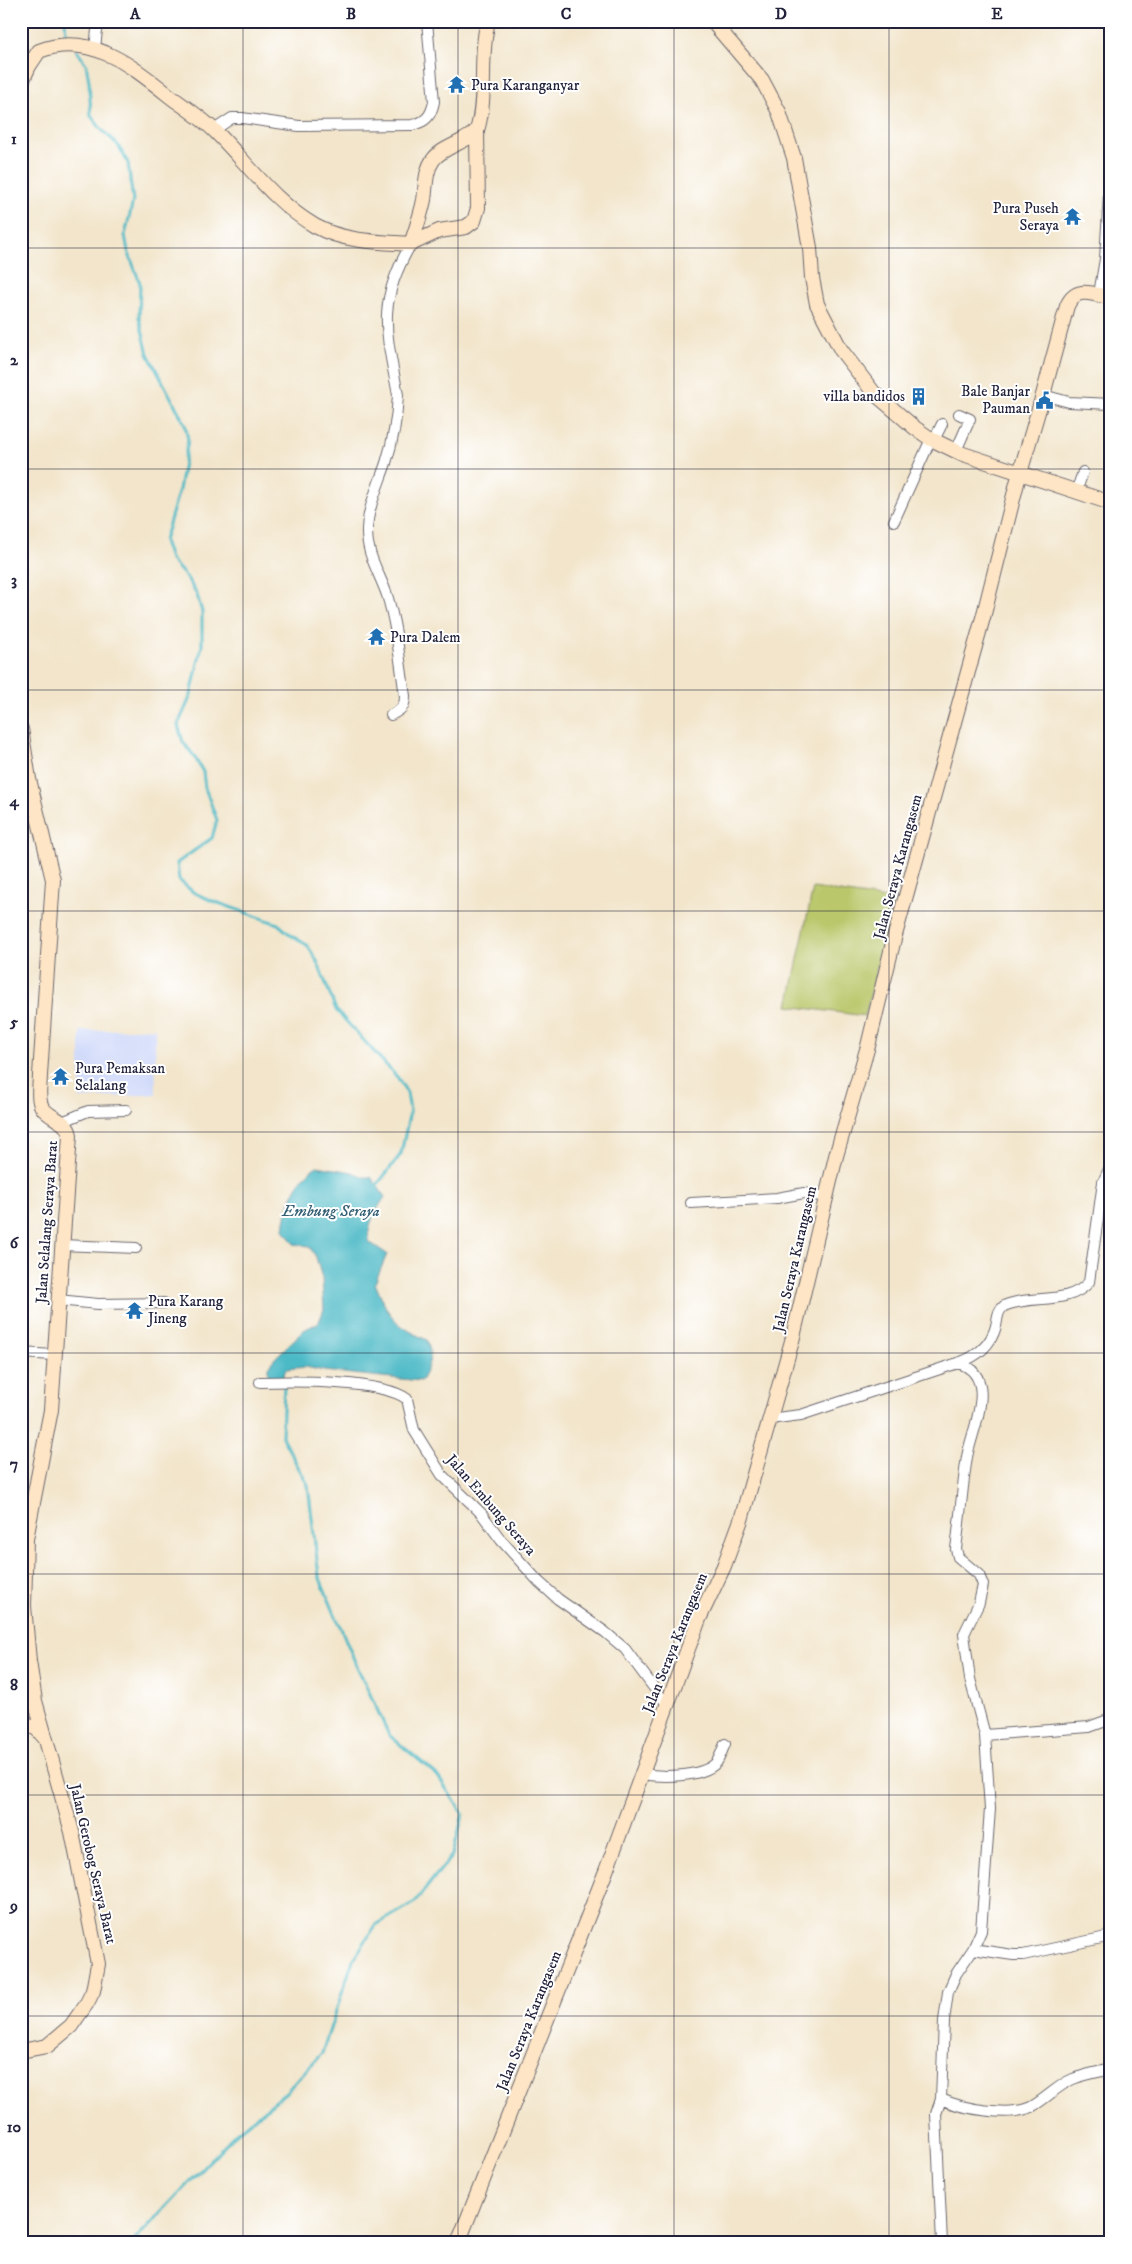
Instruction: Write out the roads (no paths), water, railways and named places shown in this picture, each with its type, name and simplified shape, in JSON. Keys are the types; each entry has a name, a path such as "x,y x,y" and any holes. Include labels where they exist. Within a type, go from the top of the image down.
{"street":[{"path":"95,48 98,21"},
{"path":"214,130 232,118 317,127 412,125 422,123 430,114 434,102 427,21"},
{"path":"21,84 29,66 39,51 75,44 95,48 114,55 214,130 286,205 317,227 353,239 411,244 439,231 466,227 474,221 478,208 477,130 480,115 484,41 488,21"},
{"path":"712,21 762,80 786,129 803,202 814,288 823,318 841,350 874,393 901,409 932,440 956,451 1020,474 1111,502"},
{"path":"391,715 401,710 405,704 405,696 393,621 387,595 371,558 367,527 372,504 387,460 398,406 398,395 386,329 387,304 399,268 419,222 431,162 441,150 473,135 477,130"},
{"path":"1105,296 1105,258 1111,161"},
{"name":"Jalan Seraya Karangasem","path":"458,2243 560,1987 699,1619 724,1566 741,1520 792,1341 826,1198 878,1009 894,939 982,624 1020,474 1070,298 1084,292 1105,296"},
{"path":"1043,395 1069,402 1111,404"},
{"path":"956,451 970,419 959,414"},
{"path":"894,521 932,440 942,424"},
{"path":"1076,492 1083,472"},
{"name":"Jalan Selalang Seraya Barat","path":"21,729 29,779 53,880 40,1095 43,1108 62,1122 70,1134 51,1410 29,1521 24,1561 24,1606 29,1661 44,1737"},
{"path":"62,1122 88,1111 126,1110"},
{"path":"769,1419 801,1415 977,1355 983,1350 994,1332 998,1311 1004,1306 1064,1296 1084,1287 1089,1282 1103,1182 1111,1165"},
{"path":"691,1203 777,1198 804,1193 826,1198"},
{"path":"61,1245 136,1248"},
{"path":"58,1300 98,1304 164,1303"},
{"path":"21,1353 54,1355"},
{"path":"942,2243 936,2114 941,2100 944,2021 948,1992 956,1974 974,1949 983,1918 990,1809 985,1735 970,1679 964,1634 979,1603 983,1585 979,1575 958,1557 956,1549 967,1458 979,1414 981,1393 974,1372 967,1365 958,1362"},
{"name":"Jalan Embung Seraya","path":"260,1382 374,1387 399,1393 407,1399 414,1430 442,1475 481,1513 501,1540 539,1582 558,1599 605,1632 625,1650 668,1704"},
{"path":"21,1718 36,1701"},
{"path":"985,1735 1080,1728 1111,1719"},
{"path":"21,1724 36,1728 44,1737"},
{"name":"Jalan Gerobog Seraya Barat","path":"21,2051 47,2046 71,2026 93,1991 98,1964 72,1832 44,1737"},
{"path":"642,1774 666,1777 699,1771 715,1764 724,1744"},
{"path":"974,1949 1023,1955 1111,1936"},
{"path":"941,2100 952,2104 988,2110 1022,2110 1031,2107 1073,2079 1111,2069"}],"water":[{"name":"Embung Seraya","path":"317,1166 352,1172 363,1177 371,1177 385,1197 375,1213 369,1229 369,1242 387,1254 375,1283 384,1304 393,1318 406,1329 427,1340 430,1351 429,1361 421,1381 324,1371 306,1367 286,1369 281,1382 268,1381 268,1367 275,1358 304,1330 319,1322 324,1309 322,1278 316,1257 309,1246 294,1244 284,1230 293,1194 303,1178"}],"waterway":[{"path":"65,21 66,34 71,42"},
{"path":"77,51 86,64 91,116 118,145 128,163 133,201 125,235 128,251 140,283 139,318 148,354 185,424 188,440 179,490 164,541 170,559 187,578 197,595 202,612 202,645 191,695 178,725 183,742 203,772 205,788 217,820 212,838 177,863 179,880 193,892 210,900 278,924 292,936 307,945 317,961 336,1010 398,1078 407,1093 410,1111 401,1154 377,1185"},
{"path":"132,2243 234,2135 286,2092 322,2053 353,1960 376,1925 415,1902 453,1854 463,1814 437,1775 389,1735 355,1662 319,1576 308,1485 282,1437 284,1385"}],"place":[{"name":"Pura Karanganyar","path":"457,85"},
{"name":"Pura Puseh Seraya","path":"1073,217"},
{"name":"villa bandidos","path":"919,396"},
{"name":"Bale Banjar Pauman","path":"1044,400"},
{"name":"Pura Dalem","path":"376,637"},
{"name":"Pura Pemaksan Selalang","path":"61,1077"},
{"name":"Pura Karang Jineng","path":"134,1310"}]}
